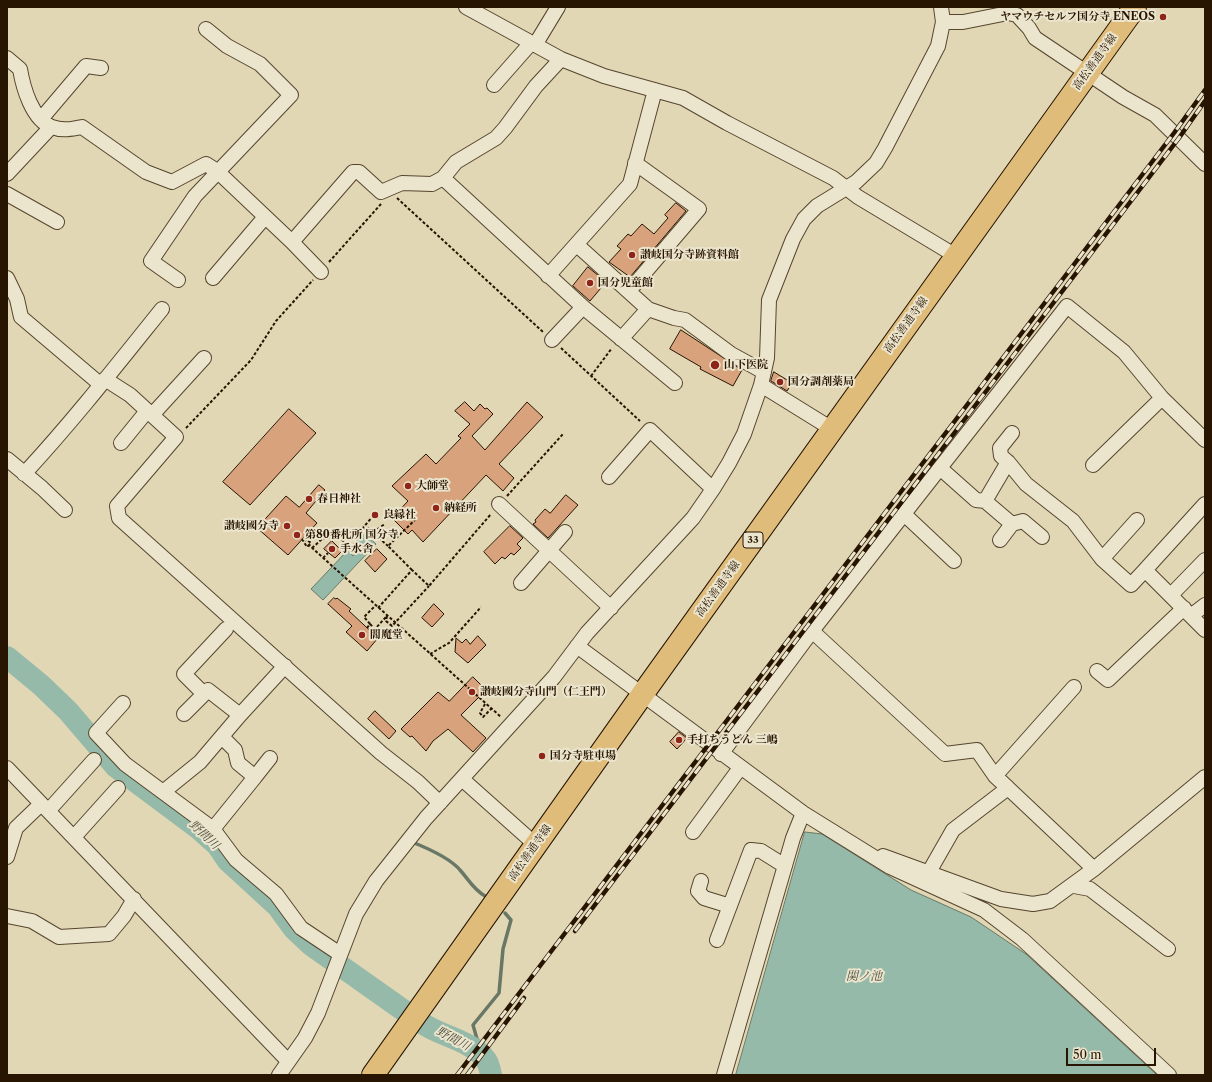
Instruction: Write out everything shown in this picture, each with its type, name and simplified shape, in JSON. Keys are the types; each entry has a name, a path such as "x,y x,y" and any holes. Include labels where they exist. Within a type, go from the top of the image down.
{"main road":[{"name":"高松善通寺線","path":"373,1075 642,694 1044,131 1088,74 1135,7"}],"street":[{"path":"466,7 561,59 604,76 683,98 727,123 834,178 858,197 956,256"},
{"path":"494,84 533,44 558,7"},
{"path":"279,1075 305,1038 318,1013 356,914 376,881 440,803 534,700 577,646 693,518 713,489 744,434 763,378 767,358 769,300 793,239 804,219 817,206 856,182 876,163 938,46 943,22 941,7"},
{"path":"943,22 963,22 1008,13 1017,15 1029,28 1035,38 1123,97 1155,115 1205,164"},
{"path":"178,280 151,261 195,196 217,171 291,95 260,64 227,46 206,29"},
{"path":"7,58 20,69 23,86 30,104 46,123 67,129 82,127 146,172 172,182 206,164 217,171 292,242 321,272"},
{"path":"292,242 353,172 359,172 385,189 402,183 432,184 443,178 456,162 496,138 536,86 561,59"},
{"path":"7,174 46,123 86,66 101,68"},
{"path":"548,276 630,184 655,90"},
{"path":"628,291 699,209 636,163"},
{"path":"443,178 583,307 675,383"},
{"path":"7,194 57,222"},
{"path":"213,278 265,217"},
{"path":"577,245 648,309 674,318 685,320 832,429"},
{"path":"7,278 17,300 21,317 103,382 130,395 176,437 117,506 119,518 440,803"},
{"path":"721,754 812,631 1067,306 1124,352 1162,398 1205,440"},
{"path":"552,340 583,307"},
{"path":"24,474 70,423 162,309"},
{"path":"621,339 648,309"},
{"path":"121,442 204,358"},
{"path":"1093,465 1162,398"},
{"path":"609,477 650,430 713,489"},
{"path":"1012,433 1000,448 1005,459 1026,484 1074,521 1102,559 1131,585 1205,504"},
{"path":"7,459 42,488 65,510"},
{"path":"984,501 1005,459"},
{"path":"990,473 1005,459"},
{"path":"940,468 976,500 984,501 1012,524"},
{"path":"499,504 611,608"},
{"path":"904,514 954,561"},
{"path":"1102,559 1137,520"},
{"path":"1000,540 1012,524 1023,521 1042,537"},
{"path":"521,583 565,532"},
{"path":"1171,595 1205,560"},
{"path":"1145,570 1188,611 1205,630"},
{"path":"1098,671 1108,680 1188,611 1205,605"},
{"path":"204,694 184,674 226,629"},
{"path":"812,631 945,754 977,750 995,776 1094,869"},
{"path":"577,646 721,754 803,813 867,854 910,877 984,910 1022,939 1169,1075"},
{"path":"163,792 200,762 240,715 285,666"},
{"path":"995,776 1074,687"},
{"path":"184,714 208,690 240,715"},
{"path":"123,703 96,733 125,764 213,830 236,860 276,894 301,928 338,961"},
{"path":"222,736 235,750 238,764 255,777"},
{"path":"213,830 270,758"},
{"path":"7,857 16,828 45,807 94,760"},
{"path":"7,768 288,1061"},
{"path":"693,832 740,768"},
{"path":"867,854 886,856 1001,899 1033,904 1050,901 1074,886 1205,777"},
{"path":"462,779 536,845"},
{"path":"74,837 118,788"},
{"path":"929,872 953,830 1008,788"},
{"path":"724,1075 785,866 803,813"},
{"path":"717,940 751,850 761,851 785,866"},
{"path":"701,881 698,891 704,898 730,906"},
{"path":"1074,886 1090,889 1168,949"},
{"path":"7,916 32,921 59,937 109,934 124,916 134,899"}],"path":[{"path":"176,437 251,360 276,321 385,199 385,189"},
{"path":"385,189 394,195 650,430"},
{"path":"591,376 608,352 621,339"},
{"path":"387,616 386,621 392,626 429,586 499,504 563,434"},
{"path":"361,530 373,516"},
{"path":"388,546 417,518"},
{"path":"373,532 385,524"},
{"path":"312,548 322,539 368,528 429,586"},
{"path":"380,538 390,531"},
{"path":"338,536 351,548"},
{"path":"302,539 305,541 306,539 312,548 486,704 490,708 483,717 480,713 486,704"},
{"path":"323,558 328,553"},
{"path":"378,608 412,570"},
{"path":"376,605 364,618 375,629 387,616"},
{"path":"430,654 449,643 481,607"},
{"path":"367,628 370,624"}],"water":[{"path":"364,533 376,544 323,600 311,589 348,550 353,556 358,550 353,545"},
{"name":"関ノ池","path":"805,832 822,834 911,890 971,917 1026,954 1157,1075 736,1075"}],"building":[{"name":"讃岐国分寺跡資料館","path":"676,203 686,211 630,277 609,262 621,249 617,246 628,234 631,236 642,224 654,234 668,218 665,215"},
{"name":"国分児童館","path":"588,267 606,282 590,301 573,286"},
{"path":"681,330 742,370 733,386 700,369 701,367 670,349"},
{"name":"国分調剤薬局","path":"774,372 792,383 787,391 771,381"},
{"path":"465,402 474,411 480,404 493,414 472,436 485,450 527,402 543,417 499,464 514,478 503,491 486,475 423,542 412,530 408,534 392,518 408,501 392,486 426,454 436,464 461,438 458,436 470,424 455,411"},
{"path":"289,409 316,433 250,505 223,482"},
{"name":"讃岐國分寺","path":"319,485 325,490 306,513 317,523 288,555 257,528 286,496 299,507"},
{"path":"566,495 578,505 548,538 533,524 545,509 550,513"},
{"path":"510,526 523,538 517,544 521,548 514,555 511,553 505,559 502,557 495,564 484,552"},
{"name":"手水舎","path":"332,541 342,551 335,558 324,549"},
{"path":"377,549 387,559 375,572 365,561"},
{"path":"334,598 337,598 351,609 349,611 378,638 367,651 346,632 352,626 328,604"},
{"path":"434,604 444,614 432,627 422,618"},
{"path":"478,636 486,645 468,663 455,652 456,638 462,643 466,639 470,644"},
{"path":"473,677 486,690 461,715 486,738 473,752 448,729 433,741 426,751 412,736 410,737 401,729 438,692 449,701"},
{"path":"375,711 396,731 389,739 368,719"},
{"name":"手打ちうどん 三嶋","path":"679,732 687,738 677,749 670,742"}],"waterway":[{"name":"野間川","path":"7,657 41,685 68,711 116,767 199,829 217,845 228,861 278,907 294,929 311,945 403,1010"},
{"path":"412,842 431,850 450,861 460,870 474,887 485,896"},
{"path":"500,1075 490,1053 477,1039 473,1025 499,993 503,949 511,920 505,913"},
{"name":"野間川","path":"425,1025 473,1048 486,1060 489,1065 491,1075"}],"railway":[{"path":"457,1075 1174,133 1205,90"},
{"path":"575,931 1179,138 1205,101"},
{"path":"467,1075 524,998"}],"place":[{"name":"ヤマウチセルフ国分寺 ENEOS","path":"1163,17"},
{"name":"讃岐国分寺跡資料館","path":"632,255"},
{"name":"国分児童館","path":"590,283"},
{"name":"山下医院","path":"715,365"},
{"name":"国分調剤薬局","path":"780,382"},
{"name":"大師堂","path":"408,486"},
{"name":"春日神社","path":"309,499"},
{"name":"納経所","path":"436,508"},
{"name":"良縁社","path":"375,515"},
{"name":"讃岐國分寺","path":"287,526"},
{"name":"第80番札所 国分寺","path":"297,535"},
{"name":"手水舎","path":"332,549"},
{"name":"閻魔堂","path":"362,635"},
{"name":"讃岐國分寺山門（仁王門）","path":"472,692"},
{"name":"手打ちうどん 三嶋","path":"679,740"},
{"name":"国分寺駐車場","path":"542,756"}]}
